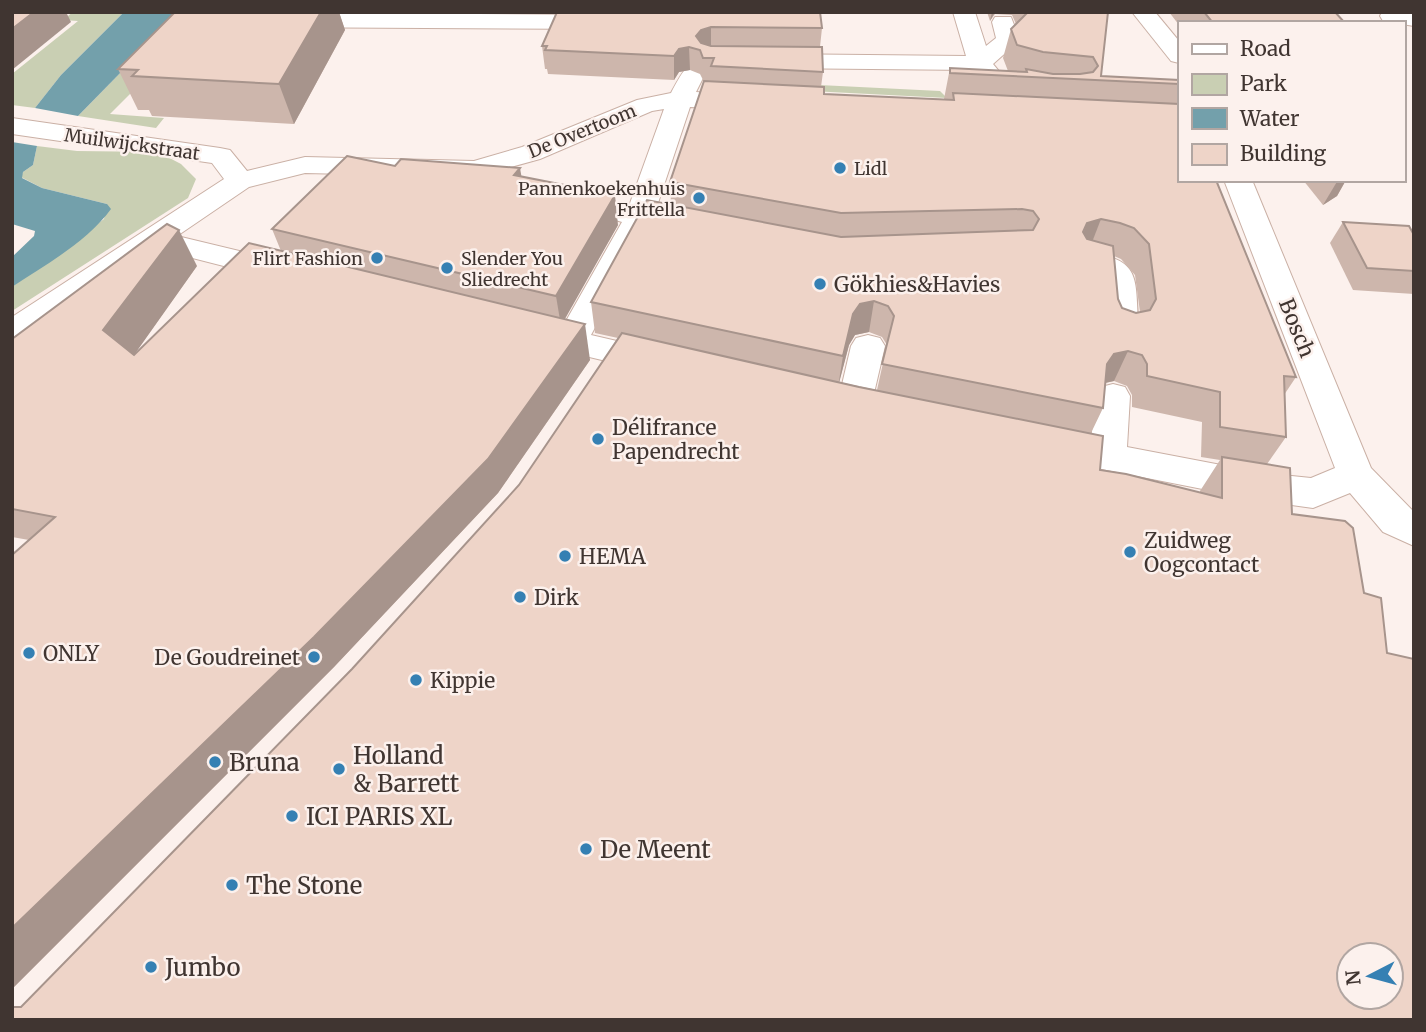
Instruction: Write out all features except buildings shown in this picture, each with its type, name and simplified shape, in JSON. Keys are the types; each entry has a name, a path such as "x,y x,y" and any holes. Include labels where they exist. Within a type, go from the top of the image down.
{"street":[{"path":"964,12 980,63 991,80 1013,86"},
{"path":"1143,12 1178,55"},
{"path":"239,13 250,20 628,22"},
{"path":"1394,20 1414,19"},
{"path":"571,342 639,218 680,99 694,72 711,60 980,63 1008,40 1003,22"},
{"path":"711,60 712,35"},
{"name":"De Overtoom","path":"239,181 305,165 475,169 531,153 622,113 680,99 774,104"},
{"name":"Muilwijckstraat","path":"12,126 220,156 232,168 239,181"},
{"path":"475,169 639,218 718,233"},
{"path":"12,332 239,181"},
{"name":"Bosch","path":"1239,182 1356,475 1396,521 1414,531"},
{"path":"152,239 314,279"},
{"path":"1089,262 1107,264 1118,273 1123,330"},
{"path":"513,320 549,320 571,342 694,370"},
{"path":"854,406 868,346"},
{"path":"590,393 614,352"},
{"path":"1108,458 1113,396"},
{"path":"1014,439 1313,493 1356,475"}],"green space":[{"path":"73,12 124,12 61,75 35,108 12,105 12,74 78,21 63,20"},
{"path":"180,12 206,18 110,114 164,118 156,128 78,116"},
{"path":"779,83 940,91 947,98 714,86"},
{"path":"37,146 77,151 158,152 181,164 196,179 188,198 12,311 12,287 104,219 107,204 42,188 21,177 23,172 33,165"}],"water":[{"path":"124,12 180,12 78,116 35,108 61,75"},
{"path":"12,142 37,146 33,165 23,172 22,178 42,188 107,204 111,209 78,242 12,287 12,257 34,236 35,231 12,224"}],"place":[{"name":"Lidl","path":"840,168"},
{"name":"Pannenkoekenhuis Frittella","path":"699,198"},
{"name":"Flirt Fashion","path":"377,258"},
{"name":"Slender You Sliedrecht","path":"447,268"},
{"name":"Gökhies&Havies","path":"820,284"},
{"name":"Délifrance Papendrecht","path":"598,439"},
{"name":"Zuidweg Oogcontact","path":"1130,552"},
{"name":"HEMA","path":"565,556"},
{"name":"Dirk","path":"520,597"},
{"name":"ONLY","path":"29,653"},
{"name":"De Goudreinet","path":"314,657"},
{"name":"Kippie","path":"416,680"},
{"name":"Bruna","path":"215,762"},
{"name":"Holland & Barrett","path":"339,769"},
{"name":"ICI PARIS XL","path":"292,816"},
{"name":"De Meent","path":"586,849"},
{"name":"The Stone","path":"232,885"},
{"name":"Jumbo","path":"151,967"}]}
